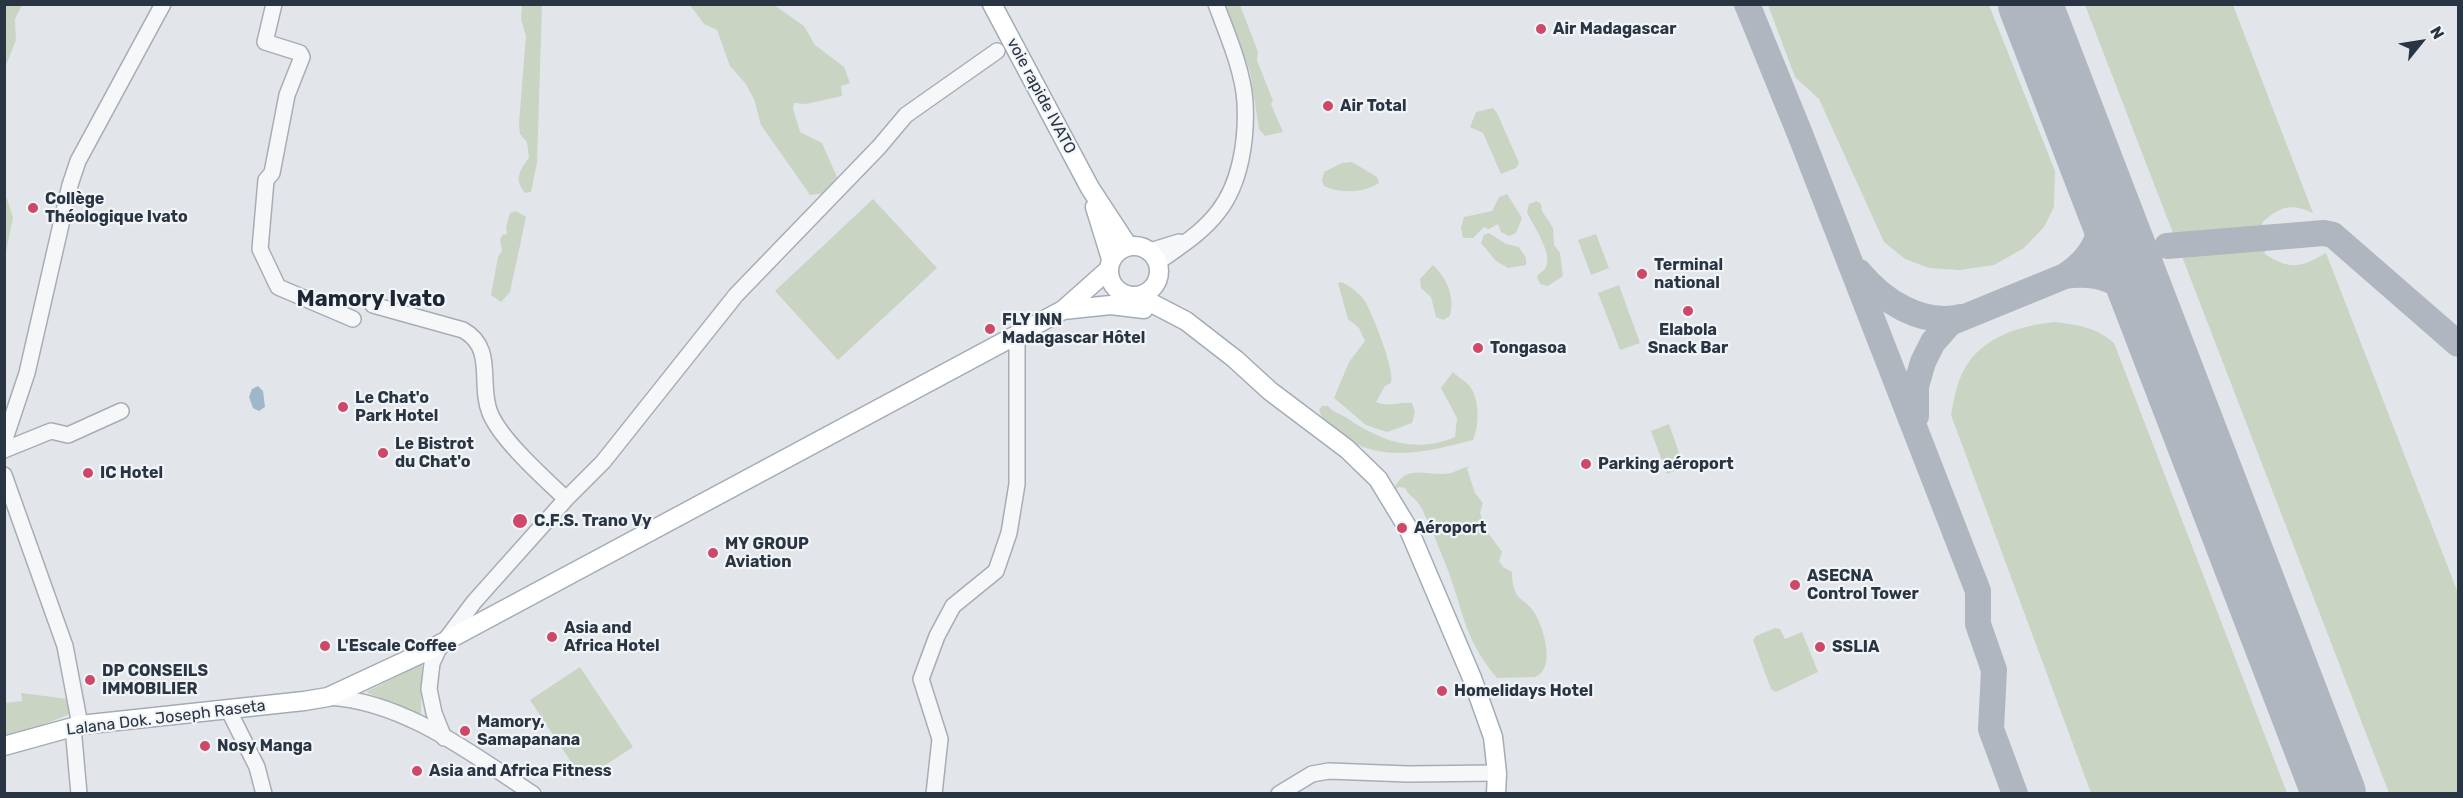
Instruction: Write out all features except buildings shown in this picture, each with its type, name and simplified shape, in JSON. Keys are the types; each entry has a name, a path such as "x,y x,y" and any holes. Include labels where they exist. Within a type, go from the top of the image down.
{"main road":[{"name":"voie rapide IVATO","path":"992,4 1090,188"},
{"path":"1090,188 1128,246"},
{"path":"1090,188 1110,265 1111,281 1117,290 1133,295 1185,321 1235,359 1270,391 1371,469 1391,496 1423,561 1486,716 1493,737 1497,774 1496,794"},
{"path":"1063,310 1110,265 1118,250 1128,246 1139,246 1154,257 1156,283 1185,321"},
{"path":"1063,310 1148,292 1156,283"},
{"path":"1063,310 1121,306 1185,321"},
{"name":"Lalana Dok. Joseph Raseta","path":"4,746 76,726 229,711 328,697 445,641 1063,310"}],"street":[{"path":"4,442 7,413 27,373 70,185 78,161 163,4"},
{"path":"274,4 265,42 300,53 302,57 287,95 272,173 266,180 260,249 278,286 353,319"},
{"path":"1154,257 1194,237 1218,212 1229,195 1244,142 1245,100 1216,4"},
{"path":"444,738 434,713 429,689 432,663 474,602 566,499 603,462 736,295 879,147 906,115 997,51"},
{"path":"372,305 464,330 473,335 485,357 487,404 497,427 566,499"},
{"path":"934,794 940,739 921,679 937,636 952,606 996,571 1008,533 1017,484 1017,333"},
{"path":"4,450 51,431 68,435 121,411"},
{"path":"4,475 65,645 76,726 79,794"},
{"path":"328,697 365,701 417,723 533,794"},
{"path":"229,711 257,767 264,794"},
{"path":"1279,794 1312,774 1329,771 1497,774"}],"green space":[{"path":"5,4 22,5 15,19 16,40 5,68"},
{"path":"522,5 542,5 537,163 531,192 525,193 519,179 520,171 529,158 527,142 520,134 519,123 526,36 521,19"},
{"path":"690,5 774,5 804,26 815,45 844,67 850,83 841,86 842,96 806,104 794,103 793,108 800,132 822,143 837,177 825,193 810,195 761,125 754,99 745,83 730,66 717,30 704,24"},
{"path":"1223,5 1240,5 1258,52 1257,60 1273,101 1271,104 1283,132 1265,136 1259,129 1250,71"},
{"path":"1768,5 1989,5 2055,171 2054,207 2044,227 2024,248 1994,265 1960,270 1929,268 1905,259 1884,242 1819,99 1795,77"},
{"path":"2085,5 2233,5 2313,213 2292,207 2280,210 2268,217 2262,223 2265,254 2281,263 2295,265 2309,262 2326,253 2458,593 2458,793 2389,793"},
{"path":"1493,108 1519,163 1516,168 1501,174 1483,133 1470,127 1476,112"},
{"path":"1352,162 1377,177 1379,183 1366,189 1352,191 1330,189 1324,186 1322,180 1324,172 1342,163"},
{"path":"5,193 13,217 4,257"},
{"path":"1507,194 1522,218 1516,233 1509,236 1501,232 1498,224 1489,229 1484,227 1473,238 1463,238 1461,228 1464,217 1492,211 1499,197"},
{"path":"873,199 937,268 838,360 775,291"},
{"path":"1537,201 1541,204 1542,211 1553,228 1554,245 1560,253 1563,276 1548,286 1540,284 1537,277 1546,267 1547,254 1527,212 1529,204"},
{"path":"516,211 526,217 510,292 501,302 491,295 498,257 502,251 500,240 502,235 507,234 506,227 510,213"},
{"path":"1489,233 1506,244 1519,247 1526,258 1526,265 1508,268 1496,261 1481,243 1484,235"},
{"path":"1596,234 1609,268 1591,275 1578,240"},
{"path":"1433,265 1446,282 1451,295 1450,316 1443,320 1436,317 1431,297 1421,288 1420,279"},
{"path":"1338,283 1348,285 1364,300 1387,355 1391,383 1385,386 1376,402 1412,403 1415,412 1412,423 1387,432 1366,425 1334,398 1349,362 1365,341 1359,328 1348,319"},
{"path":"1619,285 1640,343 1620,350 1598,293"},
{"path":"2055,322 2093,330 2114,343 2287,793 2091,793 1951,415 1961,375 1971,359 1981,349 2003,335 2016,330"},
{"path":"1453,372 1469,386 1476,400 1477,421 1473,440 1418,452 1377,451 1363,447 1342,434 1322,417 1319,410 1322,406 1328,406 1372,433 1398,443 1412,445 1440,442 1455,437 1457,418 1441,388"},
{"path":"1669,424 1684,467 1667,474 1651,431"},
{"path":"1469,466 1467,469 1475,493 1483,503 1480,513 1486,530 1502,552 1499,561 1503,567 1512,572 1517,595 1534,612 1541,627 1547,657 1542,672 1535,677 1497,678 1487,665 1472,641 1430,523 1421,506 1405,488 1399,487 1393,491 1404,476 1411,473 1451,473"},
{"path":"1775,628 1780,629 1785,639 1802,632 1818,672 1776,692 1771,689 1753,640 1756,636"},
{"path":"422,664 421,716 366,692"},
{"path":"580,667 633,747 583,780 530,700"},
{"path":"21,693 68,699 70,714 5,740 5,703 22,701"}],"water":[{"path":"258,386 263,391 265,407 259,411 253,408 249,397 252,389"}],"taxiway":[{"path":"1747,4 1978,591 1978,624 1994,670 1991,729 2015,794"},
{"path":"2065,276 2085,259 2098,238 2103,214 2101,188"},
{"path":"2167,246 2324,233 2333,235 2458,344"},
{"path":"1859,272 1879,293 1904,309 1932,318 1961,317"},
{"path":"1916,416 1916,386 1923,362 1933,342 1950,323 2065,276 2077,275 2110,280 2129,291 2146,309"}],"runway":[{"path":"2030,4 2334,794"}],"place":[{"name":"Air Madagascar","path":"1541,29"},
{"name":"Air Total","path":"1328,106"},
{"name":"Collège Théologique Ivato","path":"33,208"},
{"name":"Terminal national","path":"1642,274"},
{"name":"Elabola Snack Bar","path":"1688,311"},
{"name":"FLY INN Madagascar Hôtel","path":"990,329"},
{"name":"Tongasoa","path":"1478,348"},
{"name":"Le Chat'o Park Hotel","path":"343,407"},
{"name":"Le Bistrot du Chat'o","path":"383,453"},
{"name":"Parking aéroport","path":"1586,464"},
{"name":"IC Hotel","path":"88,473"},
{"name":"C.F.S. Trano Vy","path":"520,521"},
{"name":"Aéroport","path":"1402,528"},
{"name":"MY GROUP Aviation","path":"713,553"},
{"name":"ASECNA Control Tower","path":"1795,585"},
{"name":"Asia and Africa Hotel","path":"552,637"},
{"name":"L'Escale Coffee","path":"325,646"},
{"name":"SSLIA","path":"1820,647"},
{"name":"DP CONSEILS IMMOBILIER","path":"90,680"},
{"name":"Homelidays Hotel","path":"1442,691"},
{"name":"Mamory, Samapanana","path":"465,731"},
{"name":"Nosy Manga","path":"205,746"},
{"name":"Asia and Africa Fitness","path":"417,771"}],"district":[{"name":"Mamory Ivato","path":"371,300"}]}
